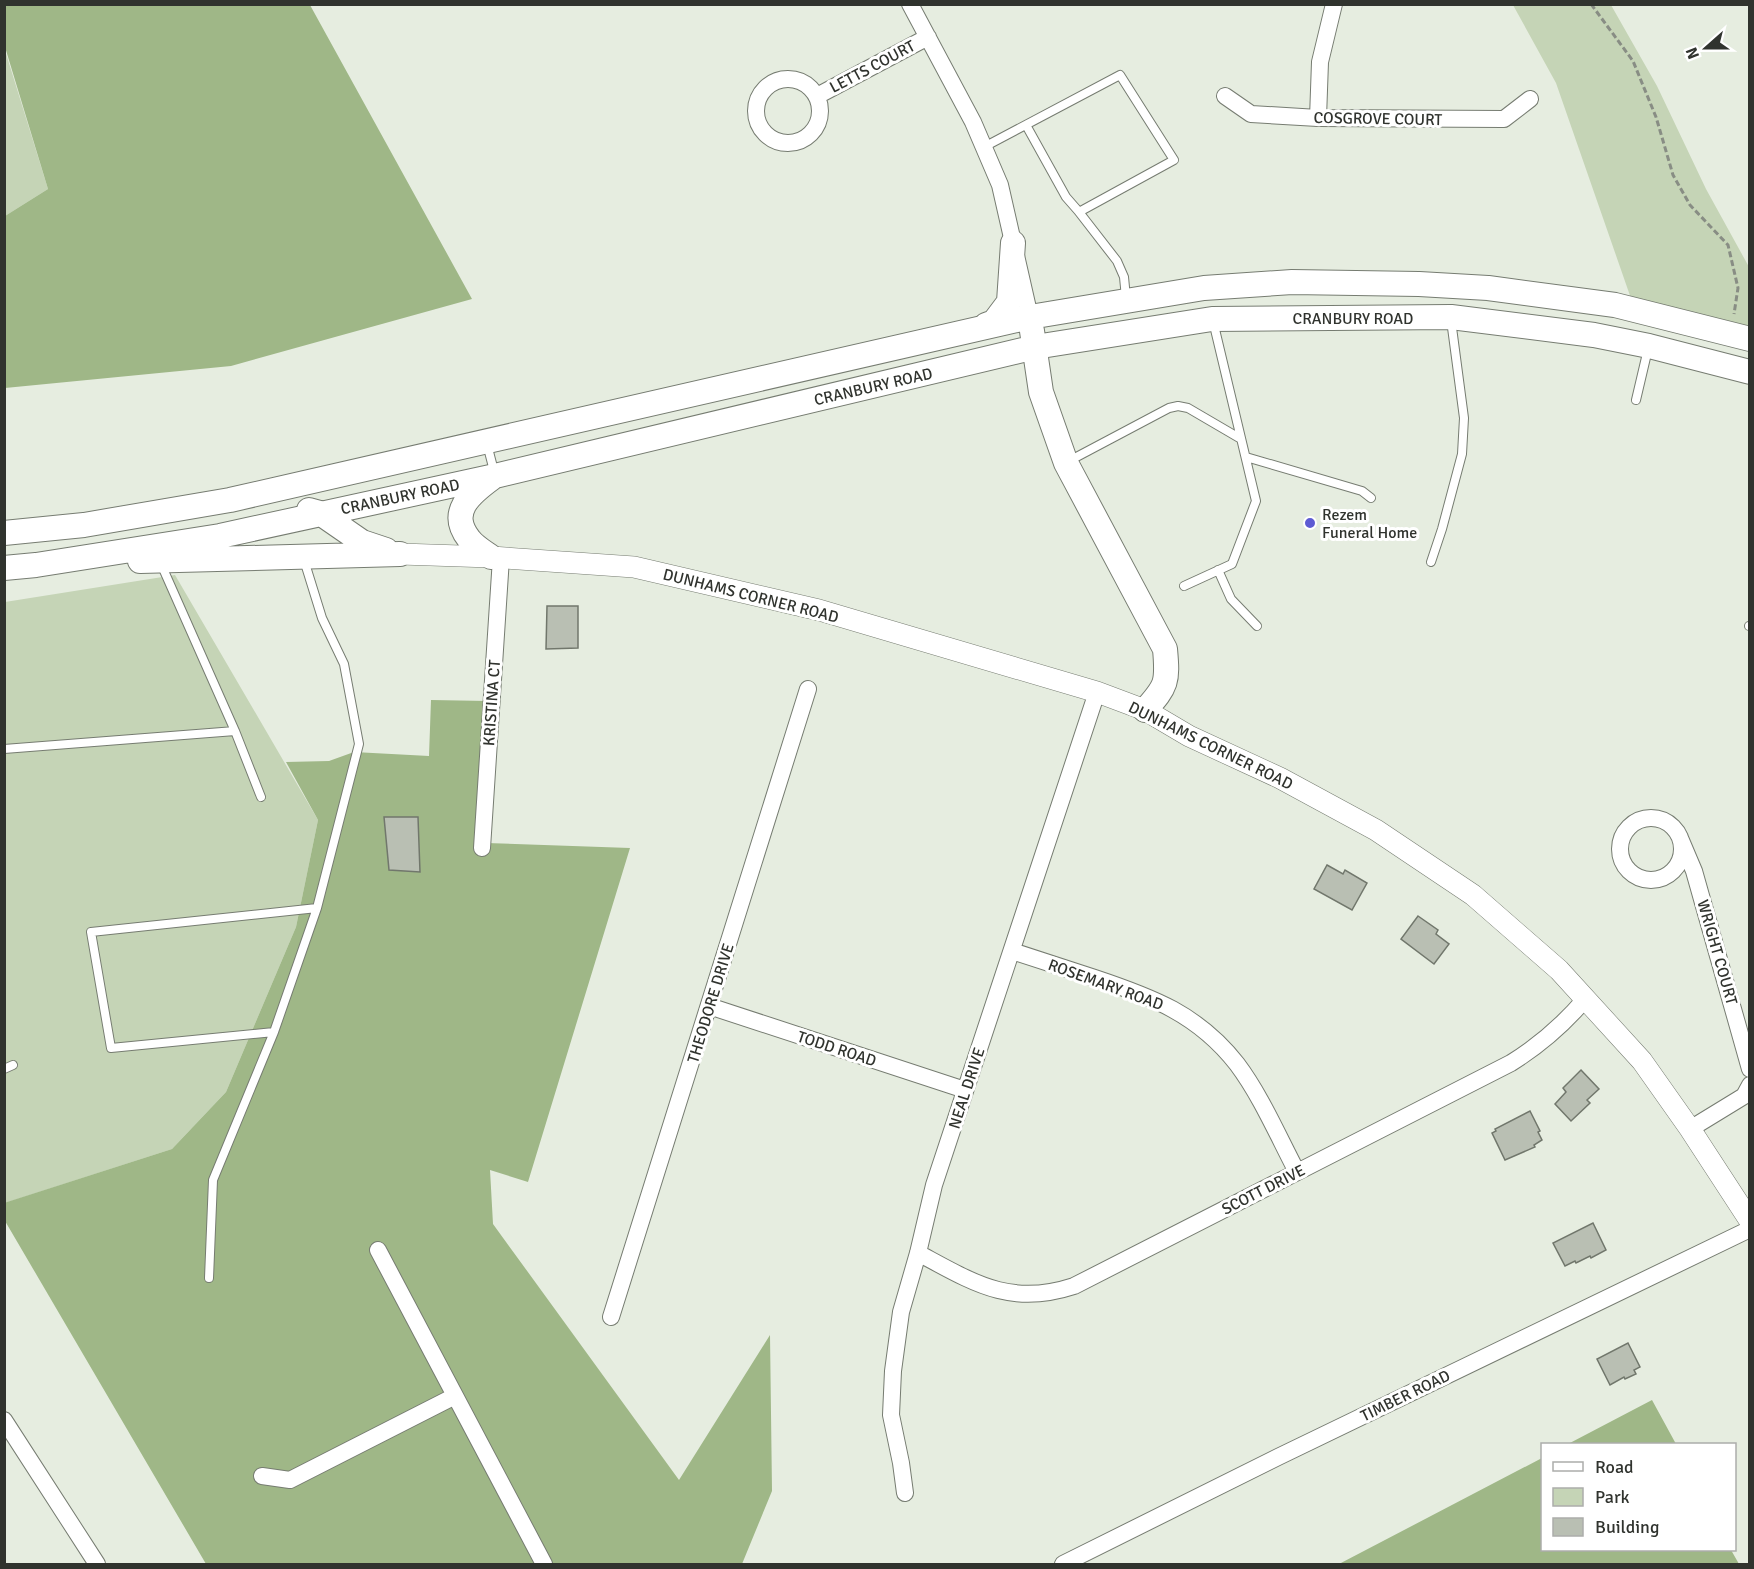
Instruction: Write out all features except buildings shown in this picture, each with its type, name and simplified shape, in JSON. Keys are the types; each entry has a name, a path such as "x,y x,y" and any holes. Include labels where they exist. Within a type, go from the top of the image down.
{"main road":[{"path":"979,328 994,322 1009,302 1013,243"},
{"name":"CRANBURY ROAD","path":"4,533 84,525 230,501 979,328 1030,317 1204,288 1292,282 1488,288 1615,306 1740,336"},
{"path":"1030,317 1041,392 1066,463 1165,649 1168,675 1160,693 1145,710"},
{"name":"CRANBURY ROAD","path":"4,568 220,536 495,476 1035,347 1212,319 1451,317 1594,335 1649,346 1749,372"},
{"path":"495,476 477,489 462,505 460,522 469,540 496,557"},
{"path":"230,501 282,502 320,513 362,542 400,554"},
{"path":"36,565 400,554"}],"street":[{"path":"910,4 973,122 1000,185 1030,317"},
{"path":"1318,118 1320,62 1334,4"},
{"name":"LETTS COURT","path":"817,96 928,37"},
{"name":"COSGROVE COURT","path":"1225,96 1251,114 1318,118 1504,119 1530,99"},
{"name":"DUNHAMS CORNER ROAD","path":"400,554 496,557 646,569 819,610 1098,692 1145,710 1189,736 1280,778 1376,830 1473,895 1559,970 1642,1061 1690,1129 1749,1221"},
{"name":"KRISTINA CT","path":"482,848 496,557"},
{"name":"THEODORE DRIVE","path":"611,1317 808,689"},
{"name":"NEAL DRIVE","path":"905,1493 891,1415 893,1371 901,1312 934,1185 1098,692"},
{"name":"WRIGHT COURT","path":"1680,838 1694,871 1749,1061 1749,1069"},
{"name":"ROSEMARY ROAD","path":"1012,951 1148,996 1187,1017 1222,1046 1249,1082 1297,1172"},
{"name":"SCOTT DRIVE","path":"918,1253 973,1282 995,1290 1035,1294 1061,1290 1086,1280 1511,1063 1553,1033 1586,998"},
{"name":"TODD ROAD","path":"709,1006 965,1090"},
{"path":"1690,1129 1744,1096 1749,1085"},
{"name":"TIMBER ROAD","path":"1063,1564 1278,1457 1749,1229"},
{"path":"378,1250 544,1564"},
{"path":"261,1476 290,1480 455,1396"},
{"path":"4,1420 98,1564"}],"lane":[{"path":"984,147 1120,75 1174,160 1080,213"},
{"path":"1026,125 1066,197 1117,261 1124,277 1126,301"},
{"path":"1431,562 1462,454 1464,418 1451,317"},
{"path":"1184,586 1232,564 1256,501 1212,319"},
{"path":"1636,400 1649,346"},
{"path":"1066,463 1169,408 1178,406 1188,408 1242,439"},
{"path":"487,441 495,476"},
{"path":"1246,457 1362,491 1371,498"},
{"path":"209,1278 213,1180 274,1032 318,908 359,744 344,664 322,618 303,556"},
{"path":"159,561 235,731 261,797"},
{"path":"1218,570 1231,599 1257,626"},
{"path":"4,749 235,731"},
{"path":"274,1032 111,1048 91,932 318,908"}],"path":[{"path":"1591,4 1634,61 1656,117 1673,175 1690,205 1728,245 1738,288 1740,336"}],"green space":[{"path":"5,4 310,5 472,299 231,366 5,388 5,216 48,189 5,47"},
{"path":"1513,5 1611,5 1657,86 1706,189 1749,267 1749,339 1635,310 1556,83"},
{"path":"4,47 48,189 5,216 4,216"},
{"path":"175,575 318,820 296,927 226,1092 172,1149 5,1203 5,602"},
{"path":"431,700 488,701 486,843 630,848 528,1182 490,1170 493,1224 679,1480 770,1335 772,1491 742,1564 206,1564 5,1221 4,1203 172,1149 226,1092 296,927 318,820 286,762 329,761 354,752 429,756"},
{"path":"1652,1400 1675,1443 1570,1443"},
{"path":"1541,1459 1541,1551 1732,1551 1739,1564 1339,1564"}],"place":[{"name":"Rezem Funeral Home","path":"1310,523"}]}
